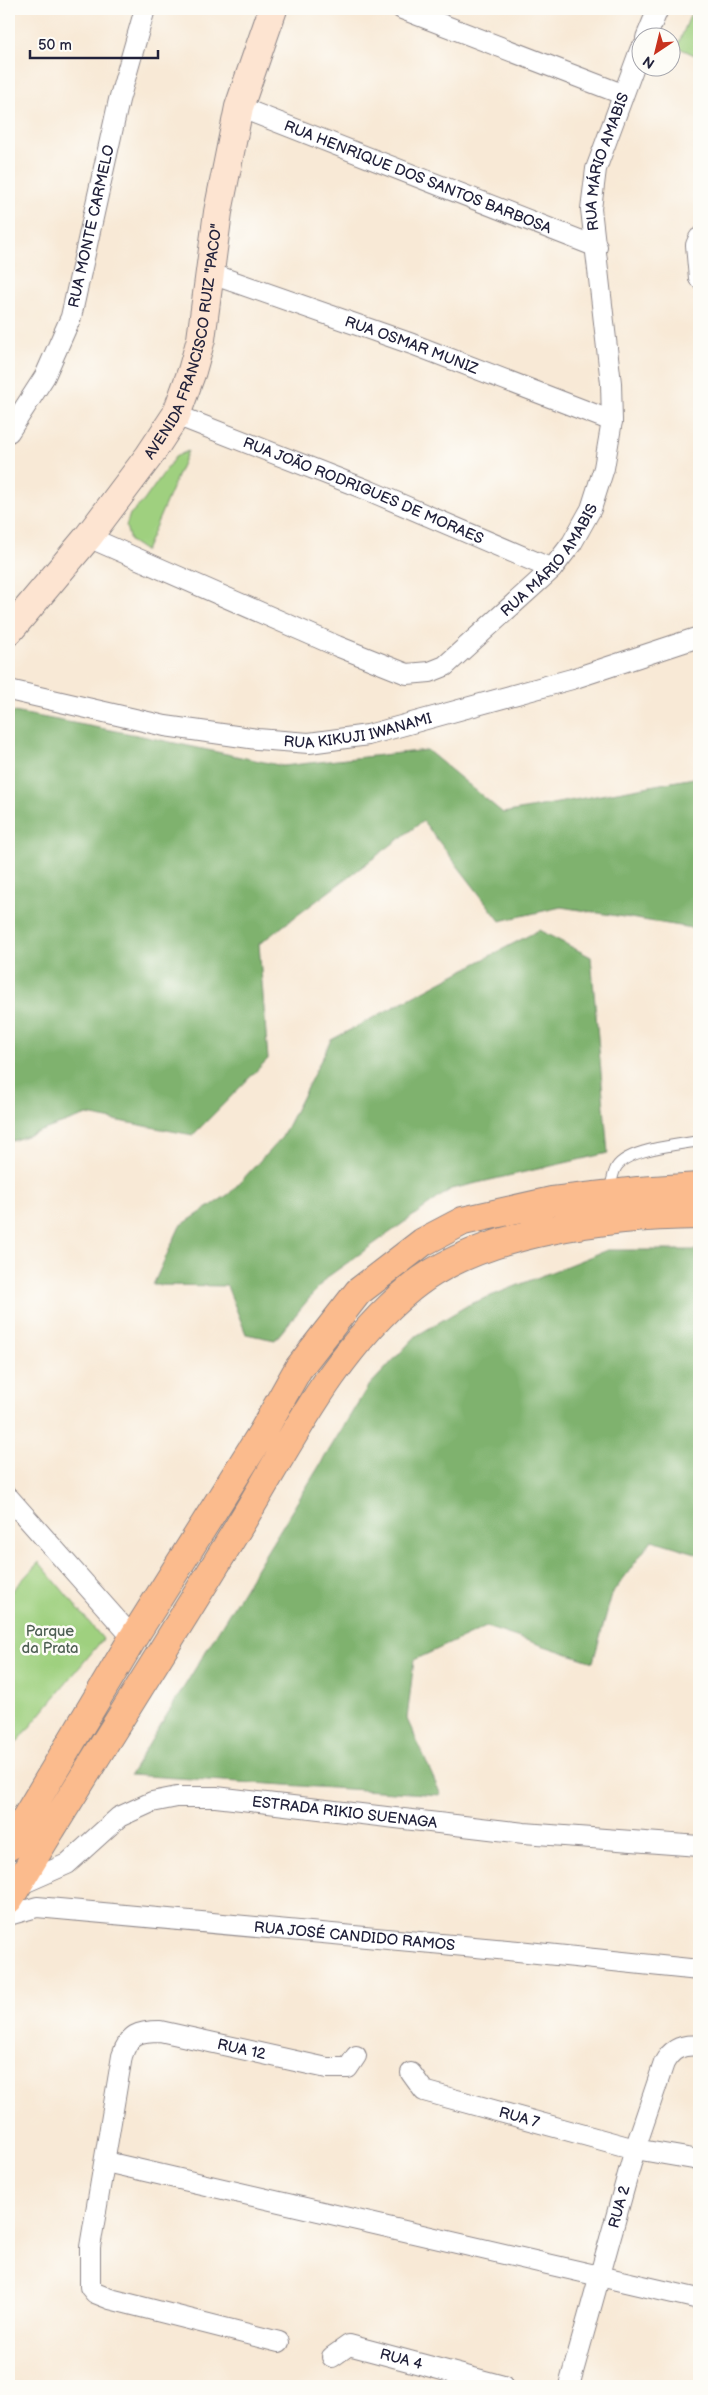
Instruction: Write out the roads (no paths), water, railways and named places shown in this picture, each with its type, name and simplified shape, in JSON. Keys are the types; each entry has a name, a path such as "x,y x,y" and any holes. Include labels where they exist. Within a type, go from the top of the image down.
{"main road":[{"path":"9,1846 133,1638 210,1518 298,1369 358,1292 423,1242 463,1221 552,1201 609,1194 699,1187"},
{"path":"13,1893 226,1548 316,1396 355,1345 412,1287 445,1267 481,1249 523,1236 586,1224 699,1215"}],"street":[{"name":"RUA MONTE CARMELO","path":"9,432 45,376 71,318 119,100 145,9"},
{"name":"AVENIDA FRANCISCO RUIZ \"PACO\"","path":"9,631 88,537 149,456 176,414 192,371 201,339 218,212 239,107 273,9"},
{"path":"402,9 622,94"},
{"path":"650,28 658,9"},
{"name":"RUA MÁRIO AMABIS","path":"88,537 336,646 407,674 430,672 446,666 552,569 572,543 591,509 604,468 612,421 611,383 597,247 591,209 595,177 630,74"},
{"name":"RUA HENRIQUE DOS SANTOS BARBOSA","path":"239,107 597,247"},
{"path":"699,238 696,245 699,278"},
{"name":"RUA OSMAR MUNIZ","path":"209,273 412,344 612,421"},
{"name":"RUA JOÃO RODRIGUES DE MORAES","path":"176,414 370,491 552,569"},
{"name":"RUA KIKUJI IWANAMI","path":"9,690 165,726 257,739 309,743 368,735 572,679 699,637"},
{"path":"9,1498 133,1638"},
{"name":"ESTRADA RIKIO SUENAGA","path":"13,1893 67,1864 120,1817 152,1802 177,1797 216,1797 524,1833 699,1846"},
{"name":"RUA JOSÉ CANDIDO RAMOS","path":"9,1915 37,1907 508,1950 699,1970"},
{"name":"RUA 12","path":"106,2162 126,2043 144,2031 160,2031 327,2068 348,2068 356,2056"},
{"name":"RUA 2","path":"569,2386 602,2275 635,2149 670,2052 680,2047 695,2046"},
{"name":"RUA 7","path":"411,2073 424,2091 635,2149 699,2160"},
{"path":"279,2342 110,2299 90,2287 90,2248 106,2162 602,2275 699,2299"},
{"name":"RUA 4","path":"332,2357 350,2345 503,2386"}],"lane":[{"path":"609,1194 615,1168 623,1160 651,1149 699,1141"}],"park label":[{"name":"Parque da Prata","path":"50,1640"}]}
